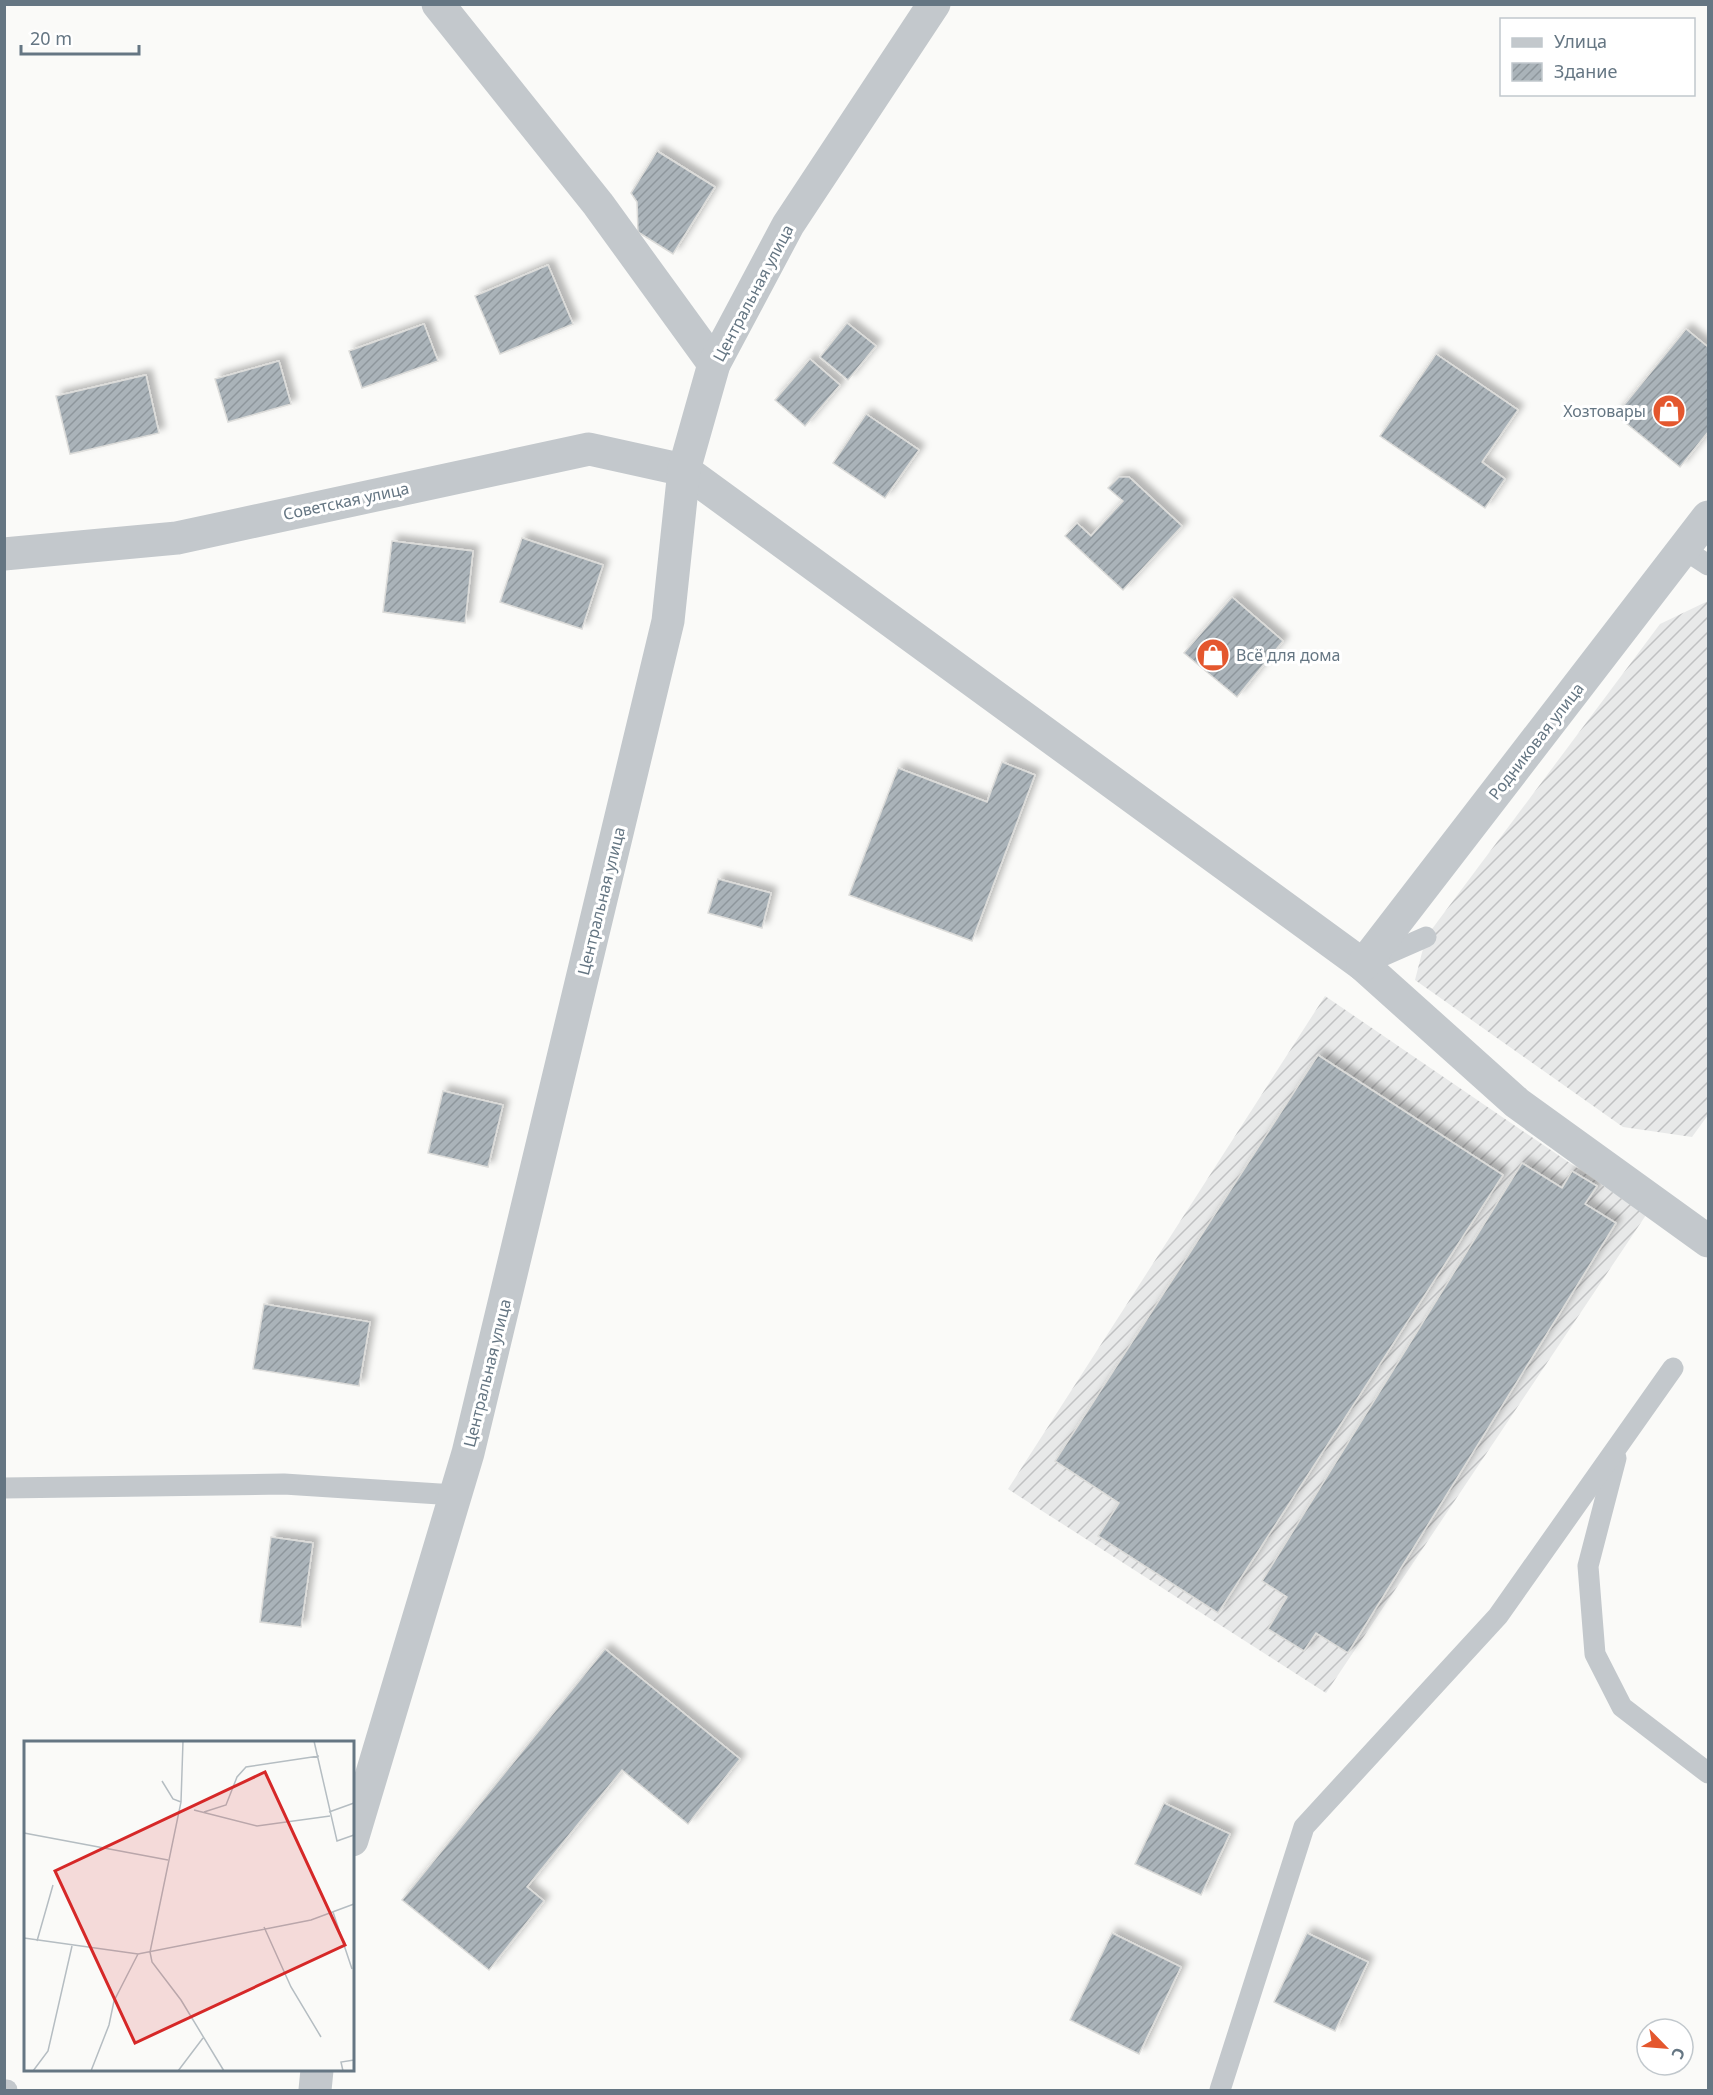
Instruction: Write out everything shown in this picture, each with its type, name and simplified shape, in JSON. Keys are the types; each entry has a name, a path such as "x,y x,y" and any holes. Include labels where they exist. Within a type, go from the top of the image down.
{"street":[{"path":"438,4 598,204 714,364"},
{"name":"Центральная улица","path":"354,1832 468,1453 669,621 684,470 714,364 788,225 934,4"},
{"name":"Советская улица","path":"4,554 177,538 589,449 684,470"},
{"path":"684,470 1363,965 1517,1103 1708,1241"},
{"name":"Родниковая улица","path":"1363,965 1697,557 1708,518"},
{"path":"315,2091 317,2071"}],"lane":[{"path":"1363,965 1426,937"},
{"path":"1220,2091 1304,1827 1498,1616 1673,1368"},
{"path":"1620,1444 1587,1566 1595,1654 1622,1707 1708,1773"},
{"path":"4,1488 284,1484 455,1496"}],"shaded area":[{"path":"1708,601 1708,1115 1692,1137 1623,1127 1415,980 1426,937 1660,624"},
{"path":"1325,996 1646,1215 1326,1693 1008,1489"}],"building":[{"path":"657,151 715,187 673,254 638,232 637,202 631,193"},
{"path":"548,265 573,324 500,354 475,296"},
{"path":"847,323 876,346 848,380 820,357"},
{"path":"424,324 438,361 362,388 349,351"},
{"path":"1686,329 1708,347 1708,432 1680,467 1616,415"},
{"path":"1436,354 1518,410 1482,462 1505,479 1485,508 1380,436"},
{"path":"810,359 840,385 805,426 775,400"},
{"path":"279,361 291,404 228,422 215,379"},
{"path":"146,375 159,433 70,454 56,396"},
{"path":"866,414 919,450 885,498 833,463"},
{"path":"1119,477 1129,477 1182,526 1123,590 1065,536 1077,523 1091,536 1123,501 1108,488"},
{"path":"522,538 603,565 582,629 500,602"},
{"path":"392,541 473,551 465,623 383,612"},
{"path":"1232,597 1283,641 1237,697 1184,653"},
{"path":"1002,762 1035,775 972,941 849,895 898,768 987,802"},
{"path":"718,879 771,893 762,928 708,913"},
{"path":"1318,1055 1503,1175 1218,1613 1098,1536 1119,1503 1055,1461"},
{"path":"443,1091 503,1105 488,1167 428,1153"},
{"path":"1522,1163 1562,1188 1572,1171 1597,1186 1585,1204 1616,1223 1348,1653 1316,1633 1304,1651 1268,1629 1287,1597 1262,1581"},
{"path":"264,1304 370,1322 359,1386 253,1369"},
{"path":"271,1537 313,1543 301,1627 260,1622"},
{"path":"605,1649 740,1759 688,1824 622,1770 527,1887 544,1901 489,1970 402,1900"},
{"path":"1164,1803 1230,1834 1201,1895 1135,1864"},
{"path":"1112,1933 1181,1967 1139,2054 1070,2020"},
{"path":"1307,1933 1368,1962 1335,2031 1274,2002"}],"place":[{"name":"Хозтовары","path":"1669,411"},
{"name":"Всё для дома","path":"1213,655"}]}
